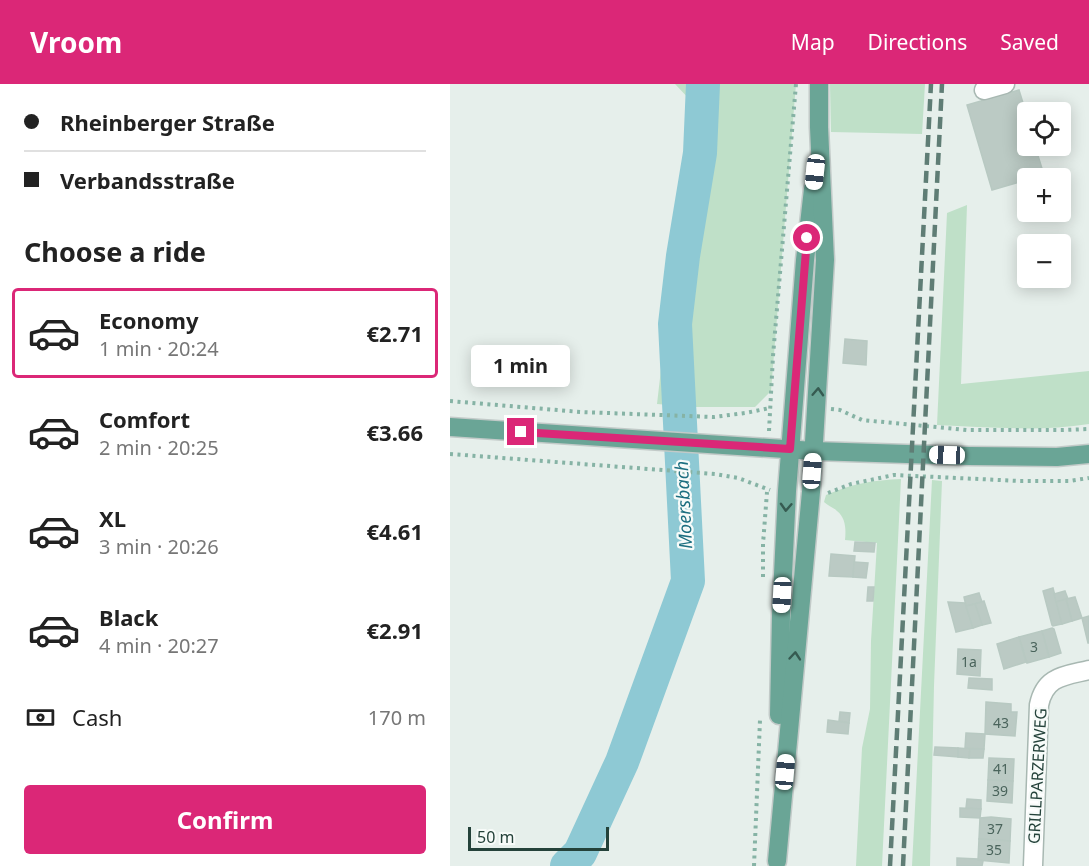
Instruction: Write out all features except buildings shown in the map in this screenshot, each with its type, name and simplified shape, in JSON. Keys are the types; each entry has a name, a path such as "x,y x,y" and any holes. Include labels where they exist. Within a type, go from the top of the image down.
{"main road":[{"path":"776,863 817,408 825,260 819,84"},
{"path":"776,863 781,616 787,491 805,260 819,128"},
{"path":"450,427 814,451 1057,457 1089,454"}],"street":[{"path":"984,90 1005,84"},
{"name":"GRILLPARZERWEG","path":"1033,866 1041,696 1045,687 1063,676 1089,670"}],"path":[{"path":"770,408 796,84"},
{"path":"450,401 580,412 714,417 770,408 794,407"},
{"path":"817,408 840,410 862,420 967,430 1089,429"},
{"path":"450,454 738,478 767,490 787,491"},
{"path":"811,492 828,494 851,484 894,475 1020,481 1069,481 1089,478"},
{"path":"763,544 767,490"}],"green space":[{"path":"675,84 796,84 771,391 755,407 694,407 657,404 692,102"},
{"path":"830,84 925,84 922,134 831,132"},
{"path":"967,205 961,384 1089,371 1089,424 1032,428 937,425 947,213"},
{"path":"901,479 882,866 856,866 862,748 870,709 871,641 877,543 845,540 842,517 824,502 826,495 854,485"},
{"path":"932,480 942,481 930,866 912,866"}],"waterway":[{"name":"Moersbach","path":"567,866 580,853 622,762 688,581 675,324 683,256 700,153 703,84"}],"railway":[{"path":"890,866 931,84"},
{"path":"903,866 942,84"}],"route":[{"path":"521,432 790,449 807,238"}]}
